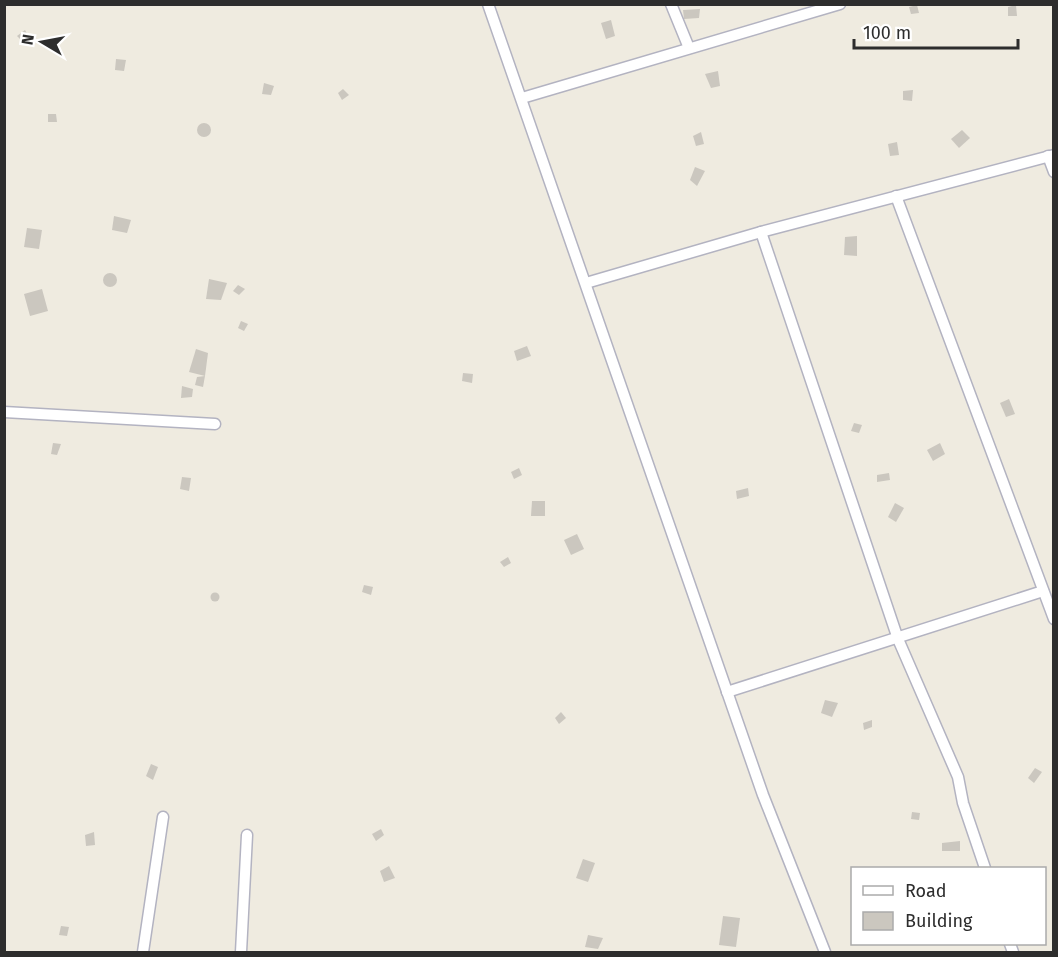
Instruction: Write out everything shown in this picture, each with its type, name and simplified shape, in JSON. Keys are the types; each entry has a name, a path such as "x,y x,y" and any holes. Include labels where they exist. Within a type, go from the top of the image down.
{"street":[{"path":"488,4 763,795 825,952"},
{"path":"671,4 689,48"},
{"path":"522,98 840,4"},
{"path":"586,283 761,232 1051,156 1053,172"},
{"path":"896,196 1053,619"},
{"path":"761,232 898,639 958,777 963,803 985,867"},
{"path":"4,412 215,424"},
{"path":"727,692 1043,591"},
{"path":"143,952 163,817"},
{"path":"241,952 247,835"}],"building":[{"path":"917,5 919,13 911,14 909,7"},
{"path":"1016,5 1017,16 1008,16 1008,7"},
{"path":"700,9 699,18 684,19 683,10"},
{"path":"611,20 615,36 606,39 601,23"},
{"path":"25,30 29,37 22,41 17,36"},
{"path":"116,59 126,60 124,71 115,70"},
{"path":"718,71 720,86 711,88 705,74"},
{"path":"264,83 274,86 271,95 262,94"},
{"path":"343,89 349,95 342,100 338,93"},
{"path":"913,90 912,101 903,100 903,91"},
{"path":"48,114 56,114 57,122 48,122"},
{"path":"204,123 209,125 211,130 209,135 204,137 199,135 197,130 199,125"},
{"path":"962,130 970,138 959,148 951,139"},
{"path":"701,132 704,144 696,146 693,136"},
{"path":"897,142 899,155 890,156 888,144"},
{"path":"695,167 705,171 697,186 690,180"},
{"path":"114,216 131,220 127,233 112,230"},
{"path":"27,228 42,230 39,249 24,247"},
{"path":"857,236 857,256 844,255 845,237"},
{"path":"107,273 113,273 117,280 113,287 107,287 103,283 103,277"},
{"path":"209,279 227,283 221,300 206,299"},
{"path":"238,285 245,289 239,295 233,291"},
{"path":"42,289 48,311 30,316 24,294"},
{"path":"241,321 248,324 244,331 238,328"},
{"path":"527,346 531,356 517,361 514,351"},
{"path":"196,349 208,353 205,376 189,372"},
{"path":"463,373 473,374 472,383 462,381"},
{"path":"205,376 203,387 195,385 197,377"},
{"path":"182,386 193,389 192,397 181,398"},
{"path":"1009,399 1015,414 1006,417 1000,403"},
{"path":"854,423 862,425 859,433 851,431"},
{"path":"53,443 61,444 57,455 51,454"},
{"path":"940,443 945,454 933,461 927,450"},
{"path":"519,468 522,475 514,479 511,472"},
{"path":"889,473 890,480 877,482 877,475"},
{"path":"182,477 191,478 189,491 180,489"},
{"path":"748,488 749,496 737,499 736,491"},
{"path":"532,501 545,501 545,516 531,516"},
{"path":"895,503 904,508 896,522 888,517"},
{"path":"577,534 584,549 571,555 564,540"},
{"path":"508,557 511,563 504,567 500,562"},
{"path":"364,585 373,587 371,595 362,592"},
{"path":"215,593 219,597 215,601 211,597"},
{"path":"825,700 838,703 832,717 821,713"},
{"path":"561,712 566,718 559,724 555,718"},
{"path":"872,720 872,727 864,730 863,723"},
{"path":"151,764 158,767 153,780 146,776"},
{"path":"1035,768 1042,772 1034,783 1028,778"},
{"path":"912,812 920,813 919,820 911,819"},
{"path":"381,829 384,835 376,841 372,834"},
{"path":"94,832 95,845 86,846 85,835"},
{"path":"960,841 960,851 942,851 942,843"},
{"path":"583,859 595,863 588,882 576,878"},
{"path":"389,866 395,878 384,882 380,871"},
{"path":"723,916 740,918 736,947 719,945"},
{"path":"61,926 69,927 67,936 59,935"},
{"path":"588,935 603,938 598,949 585,947"}]}
